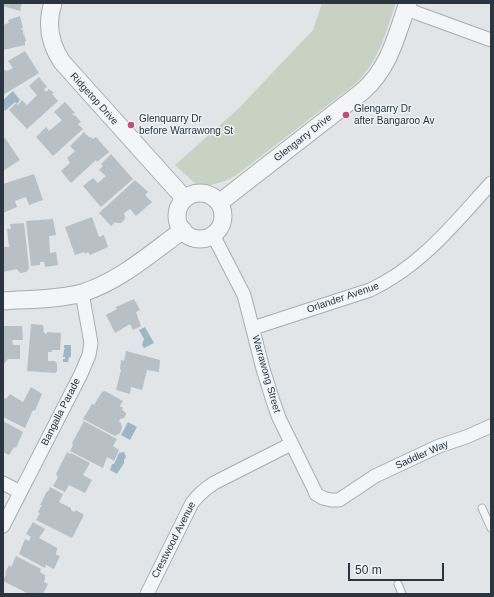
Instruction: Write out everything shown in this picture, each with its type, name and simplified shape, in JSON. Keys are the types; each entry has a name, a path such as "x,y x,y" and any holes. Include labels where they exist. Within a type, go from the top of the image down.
{"street":[{"name":"Ridgetop Drive","path":"53,3 49,21 50,36 62,62 185,199"},
{"path":"407,6 491,40"},
{"name":"Glengarry Drive","path":"219,203 363,91 375,80 389,57 407,6"},
{"name":"Orlander Avenue","path":"253,328 370,290 387,282 421,258 491,184"},
{"path":"203,193 209,195 219,203 222,208 223,220 218,231 208,238 194,238 183,230 179,226 177,214 181,203 185,199 190,195 203,193"},
{"path":"3,300 57,298 82,293 104,284 127,271 183,230"},
{"name":"Warrawong Street","path":"213,235 244,295 269,390 279,418 314,490 320,497 327,500 342,498 355,490"},
{"name":"Bangalla Parade","path":"3,526 81,374 88,355 91,343 82,293"},
{"name":"Saddler Way","path":"355,490 375,476 438,446 466,437 491,426"},
{"name":"Crestwood Avenue","path":"147,594 196,497 214,483 291,444"},
{"path":"3,483 20,492"}],"lane":[{"path":"482,508 491,528"},
{"path":"398,584 402,594"}],"green space":[{"path":"322,3 396,3 380,47 370,67 354,85 235,176 225,181 200,188 175,165 238,109 313,30"}],"water":[{"path":"13,91 20,100 17,104 15,102 5,111 3,108 3,100"},
{"path":"145,327 154,343 144,348 142,345 144,339 139,330"},
{"path":"64,345 71,345 71,357 69,357 68,362 63,362 63,359 65,359 65,357 63,357 65,348"},
{"path":"128,422 137,427 130,440 121,435"},
{"path":"124,452 126,457 117,474 110,470 119,453"}],"building":[{"path":"3,3 22,3 20,11 3,6"},
{"path":"20,16 23,28 20,29 23,30 23,35 24,34 26,41 25,45 3,50 3,25 9,23 8,20"},
{"path":"25,51 39,73 3,95 3,69 7,71 13,68 8,61"},
{"path":"39,77 47,87 44,89 46,92 49,89 54,93 52,94 58,101 27,129 9,110 16,103 18,105 22,100 27,105 37,95 29,86"},
{"path":"65,102 75,113 72,114 74,116 75,115 81,122 78,124 83,129 53,156 36,137 46,127 49,131 62,120 54,112"},
{"path":"84,132 90,138 91,137 93,139 96,137 109,152 97,162 96,160 71,183 61,171 70,163 67,158 75,151 70,146"},
{"path":"5,138 20,160 3,171 3,139"},
{"path":"111,154 133,179 101,207 83,186 93,178 98,183 106,176 99,170 103,166 101,164"},
{"path":"34,174 43,200 29,205 26,197 15,201 17,207 3,213 3,184"},
{"path":"135,180 148,192 145,195 152,202 136,216 130,209 124,213 125,219 121,223 115,222 111,226 99,213"},
{"path":"92,217 99,237 104,235 108,247 90,255 88,252 85,254 84,252 75,255 65,227"},
{"path":"53,219 56,235 49,236 50,253 56,252 58,265 45,267 44,262 40,262 40,265 31,266 26,221"},
{"path":"24,223 29,269 26,272 20,273 17,269 3,272 3,247 9,247 7,229 11,229 10,224"},
{"path":"134,299 140,310 136,312 141,326 133,330 130,324 115,333 106,315 117,309 116,307"},
{"path":"31,324 43,325 44,333 47,334 47,332 61,333 60,350 52,350 52,352 48,352 48,361 55,361 57,364 57,371 55,373 27,371"},
{"path":"3,326 22,326 23,340 12,340 13,345 20,345 20,359 8,359 4,364 3,364"},
{"path":"126,351 160,360 159,372 147,370 142,390 131,387 130,394 116,390 121,370 121,360 124,361"},
{"path":"31,387 42,394 35,411 33,410 25,428 3,417 3,397 6,399 10,394 23,402"},
{"path":"105,391 123,401 120,406 126,414 124,418 120,419 119,421 122,428 120,433 115,436 83,419 92,404 94,405 102,392"},
{"path":"3,421 23,432 16,448 14,447 9,455 3,452"},
{"path":"84,421 117,439 113,446 119,450 114,461 107,457 103,468 70,451 73,445 72,443"},
{"path":"67,452 90,463 83,475 92,480 85,493 69,485 65,492 53,486 58,477 56,474"},
{"path":"50,487 63,494 59,502 71,508 74,512 76,510 84,515 72,538 36,520 40,513 38,512 42,505 40,505"},
{"path":"33,522 45,529 39,538 57,548 56,555 60,556 54,569 46,565 45,568 19,554 25,539 29,541 31,537 26,534"},
{"path":"16,556 41,569 40,572 45,575 44,582 48,584 43,594 29,594 3,581 9,565 11,567"}],"place":[{"name":"Glengarry Dr after Bangaroo Av","path":"346,115"},
{"name":"Glenquarry Dr before Warrawong St","path":"131,125"}]}
